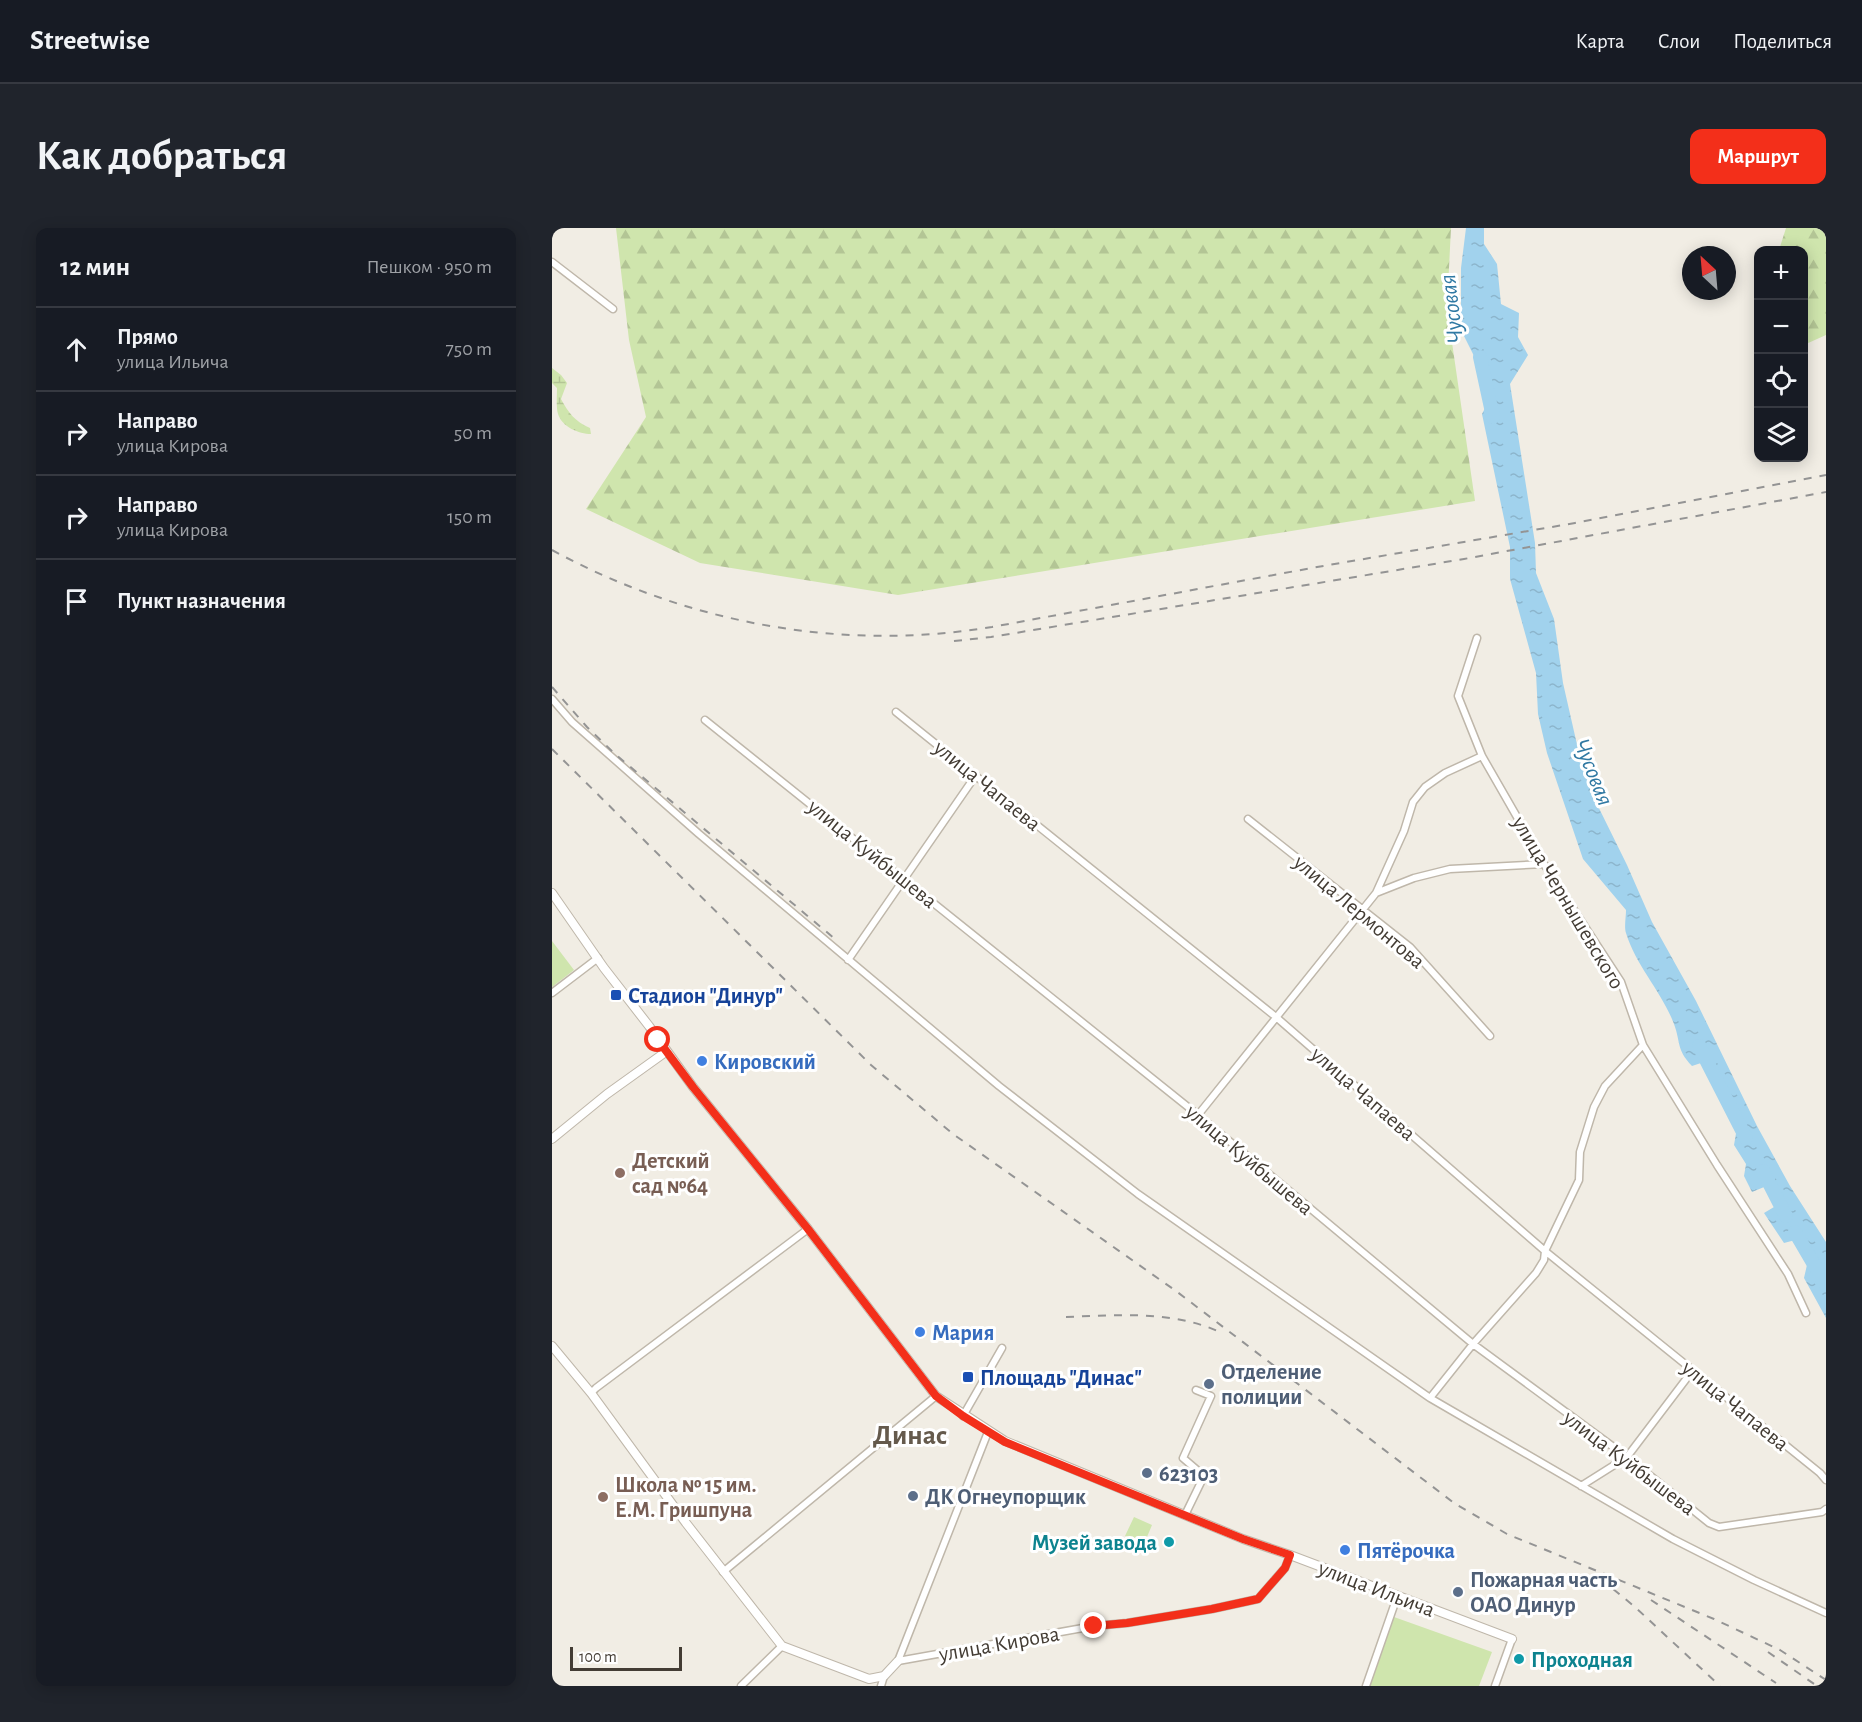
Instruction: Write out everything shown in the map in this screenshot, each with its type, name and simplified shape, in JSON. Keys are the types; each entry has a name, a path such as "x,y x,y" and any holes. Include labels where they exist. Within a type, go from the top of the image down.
{"street":[{"path":"552,262 613,309"},
{"name":"улица Чернышевского","path":"1477,638 1458,696 1482,756 1544,864 1621,982 1643,1045 1788,1274 1806,1313"},
{"path":"552,699 572,722 699,834 848,960 999,1086 1138,1194 1430,1398 1673,1539 1826,1613"},
{"name":"улица Чапаева","path":"896,712 1276,1017 1545,1251 1826,1480"},
{"name":"улица Куйбышева","path":"705,720 1198,1115 1473,1344 1627,1457 1709,1523 1719,1527 1824,1511"},
{"path":"1198,1115 1376,893 1404,831 1413,802 1425,787 1445,773 1482,756"},
{"path":"848,960 976,775"},
{"name":"улица Лермонтова","path":"1248,819 1410,947 1490,1036"},
{"path":"1376,893 1450,869 1544,864"},
{"name":"улица Ильича","path":"552,893 698,1093 808,1229 936,1396 1005,1442 1243,1539 1512,1639"},
{"path":"552,993 598,958"},
{"path":"1430,1398 1473,1344 1536,1273 1544,1260 1545,1251 1579,1180 1580,1152 1594,1107 1605,1086 1643,1045"},
{"path":"552,1139 607,1094 667,1051"},
{"path":"591,1393 808,1229"},
{"path":"963,1416 1002,1348"},
{"path":"553,1349 591,1393 723,1572 782,1646 869,1679 884,1676"},
{"path":"1581,1486 1627,1457 1692,1370"},
{"path":"1185,1515 1204,1476 1183,1458 1211,1396 1196,1390"},
{"path":"723,1572 936,1396"},
{"path":"881,1686 884,1676 898,1661 988,1432"},
{"name":"улица Кирова","path":"898,1661 1094,1626 1212,1609 1258,1599 1285,1568 1290,1555"},
{"path":"1366,1686 1397,1597"},
{"path":"1495,1686 1512,1639"},
{"path":"741,1686 782,1646"}],"green space":[{"path":"616,228 1451,228 1447,308 1475,501 898,595 700,563 586,509 646,417 629,340"},
{"path":"1786,228 1826,228 1826,335 1808,343 1808,246 1780,246"},
{"path":"552,368 567,383 561,399 576,420 590,428 591,434 572,429 560,419 557,408 557,388 552,383"},
{"path":"552,941 574,970 552,987"},
{"path":"1134,1517 1152,1525 1144,1544 1125,1536"},
{"path":"1394,1617 1492,1652 1479,1686 1370,1686"}],"water":[{"path":"1466,228 1484,228 1484,244 1497,264 1501,304 1519,313 1518,337 1528,355 1510,384 1535,543 1536,573 1554,619 1563,683 1578,749 1592,794 1652,922 1696,1001 1757,1126 1790,1186 1826,1242 1826,1318 1804,1278 1809,1256 1799,1239 1784,1243 1764,1213 1779,1204 1769,1185 1752,1192 1744,1176 1746,1164 1734,1145 1738,1122 1707,1061 1692,1066 1683,1055 1669,1012 1630,945 1625,931 1626,910 1583,859 1547,753 1538,714 1536,673 1510,579 1510,547 1482,414 1489,400 1483,374 1464,336 1461,317 1461,268"}],"waterway":[{"name":"Чусовая","path":"1480,357 1493,417"},
{"name":"Чусовая","path":"1699,1046 1746,1138"},
{"name":"Чусовая","path":"1763,1171 1786,1216"},
{"name":"Чусовая","path":"1795,1232 1826,1285"}],"railway":[{"path":"552,550 603,575 656,596 710,613 766,625 822,633 878,636 935,634 992,627 1317,567 1575,523 1826,475"},
{"path":"954,641 991,637 1464,559 1826,492"},
{"path":"552,687 587,727 615,754 835,939"},
{"path":"552,749 871,1065 953,1134 1176,1291 1454,1503 1507,1534 1714,1619 1780,1650 1826,1680"},
{"path":"1066,1317 1126,1315 1165,1317 1222,1333"},
{"path":"1601,1579 1635,1607 1720,1686"},
{"path":"1651,1600 1776,1683"},
{"path":"1768,1652 1817,1686"}],"place":[{"name":"Стадион \"Динур\"","path":"616,995"},
{"name":"Кировский","path":"702,1061"},
{"name":"Детский сад №64","path":"620,1173"},
{"name":"Мария","path":"920,1332"},
{"name":"Площадь \"Динас\"","path":"968,1377"},
{"name":"Отделение полиции","path":"1209,1384"},
{"name":"623103","path":"1147,1473"},
{"name":"ДК Огнеупорщик","path":"913,1496"},
{"name":"Школа № 15 им. Е.М. Гришпуна","path":"603,1497"},
{"name":"Музей завода","path":"1169,1542"},
{"name":"Пятёрочка","path":"1345,1550"},
{"name":"Пожарная часть ОАО Динур","path":"1458,1592"},
{"name":"Проходная","path":"1519,1659"}],"district":[{"name":"Динас","path":"910,1434"}],"route":[{"path":"658,1040 693,1087 808,1229 936,1396 1005,1442 1243,1539 1290,1555 1285,1568 1258,1599 1127,1623 1094,1626"}]}
